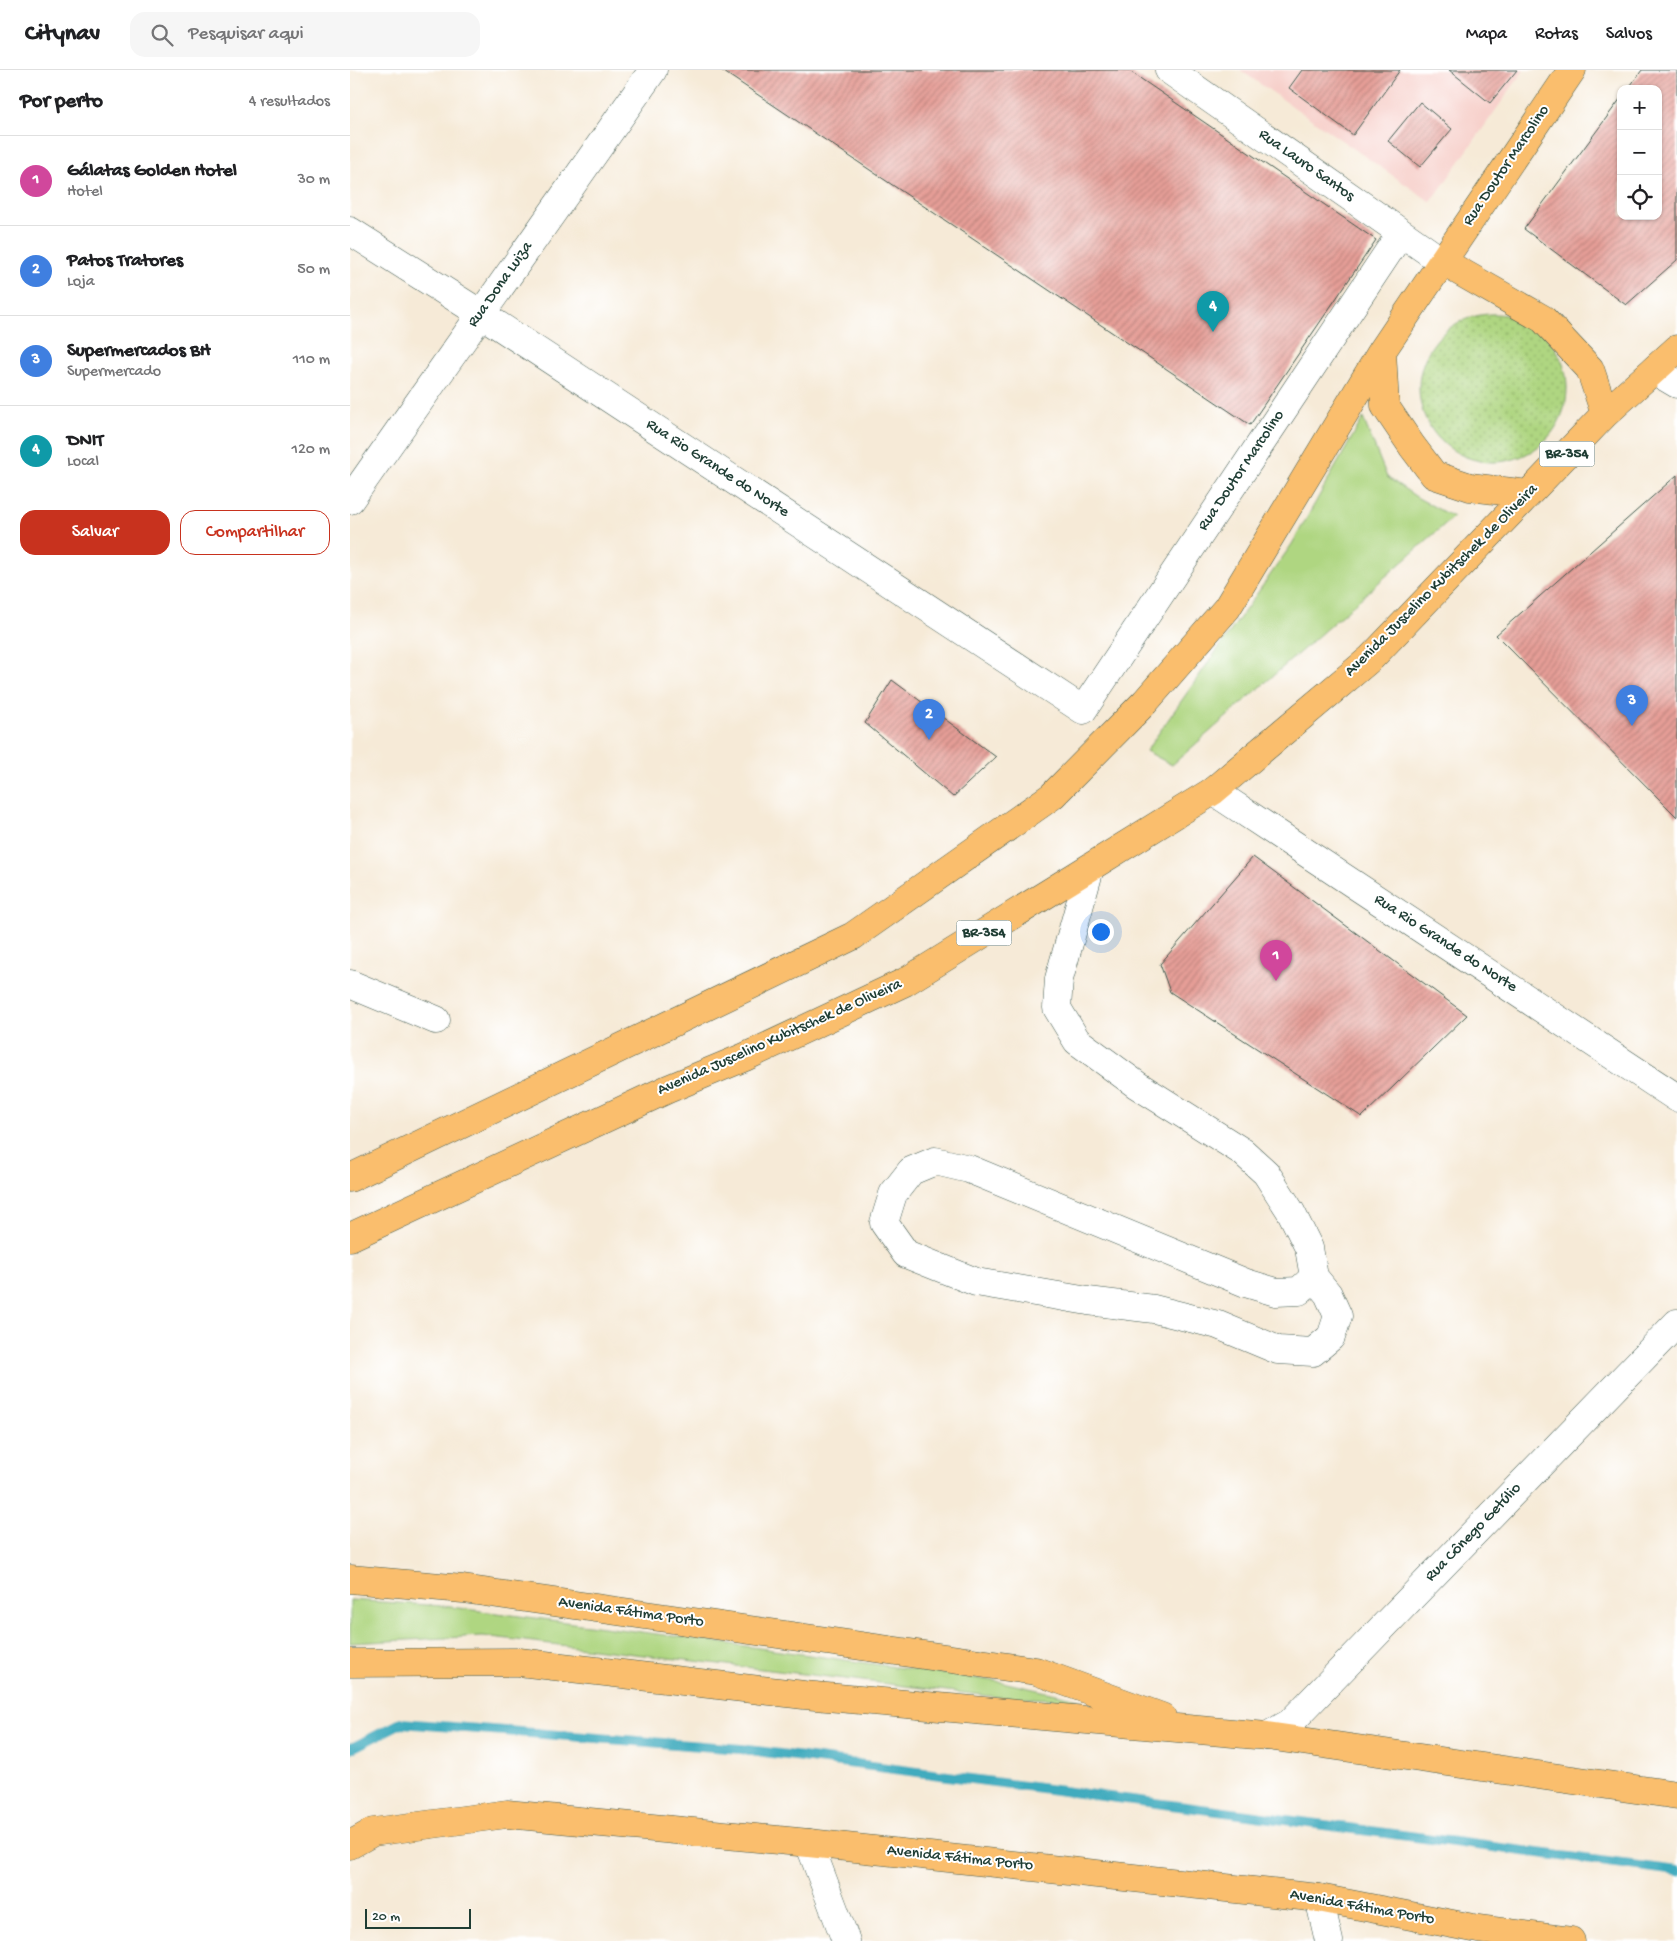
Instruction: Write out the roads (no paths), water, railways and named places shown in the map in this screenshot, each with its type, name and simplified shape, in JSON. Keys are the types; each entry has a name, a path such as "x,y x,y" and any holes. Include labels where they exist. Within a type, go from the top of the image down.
{"main road":[{"name":"Rua Doutor Marcolino","path":"1443,262 1484,198 1572,70"},
{"path":"350,1178 854,936 1052,796 1145,702 1227,608 1382,352 1443,262 1544,319 1590,369 1605,414"},
{"name":"BR-354","path":"1605,414 1666,378 1677,349"},
{"path":"1382,352 1385,406 1434,474 1470,487 1528,494"},
{"name":"Avenida Juscelino Kubitschek de Oliveira","path":"350,1238 668,1089 745,1057 905,982 1213,791 1371,658 1605,414"},
{"name":"Avenida Fátima Porto","path":"350,1579 463,1589 1036,1671 1199,1730"},
{"name":"Avenida Fátima Porto","path":"350,1663 519,1662 804,1695 1267,1736 1677,1795"},
{"name":"Avenida Fátima Porto","path":"350,1845 373,1832 507,1814 809,1842 1319,1898 1475,1935 1571,1941"}],"street":[{"name":"Rua Dona Luiza","path":"350,500 653,70"},
{"name":"Rua Lauro Santos","path":"1169,70 1443,262"},
{"name":"Rua Rio Grande do Norte","path":"350,231 481,314 1083,710"},
{"name":"Rua Doutor Marcolino","path":"1083,710 1401,233"},
{"name":"Rua Rio Grande do Norte","path":"1213,791 1677,1098"},
{"path":"1090,868 1058,979 1057,1008 1077,1041 1137,1085 1243,1152 1266,1173 1292,1212 1309,1248 1314,1277 1328,1294 1338,1316 1331,1337 1313,1352 1278,1350 1218,1325 1154,1309 1088,1302 976,1282 906,1254 884,1223 894,1194 911,1171 935,1161 969,1170 1246,1283 1276,1292 1299,1291 1314,1277"},
{"path":"350,984 436,1020"},
{"name":"Rua Cônego Getúlio","path":"1267,1736 1290,1723 1677,1323"},
{"path":"809,1842 846,1941"},
{"path":"1319,1898 1329,1941"}],"waterway":[{"path":"350,1749 401,1723 741,1749 1677,1871"}],"place":[{"name":"DNIT","path":"1213,332"},
{"name":"Supermercados BH","path":"1632,726"},
{"name":"Patos Tratores","path":"929,740"},
{"name":"Gálatas Golden Hotel","path":"1276,981"}]}
